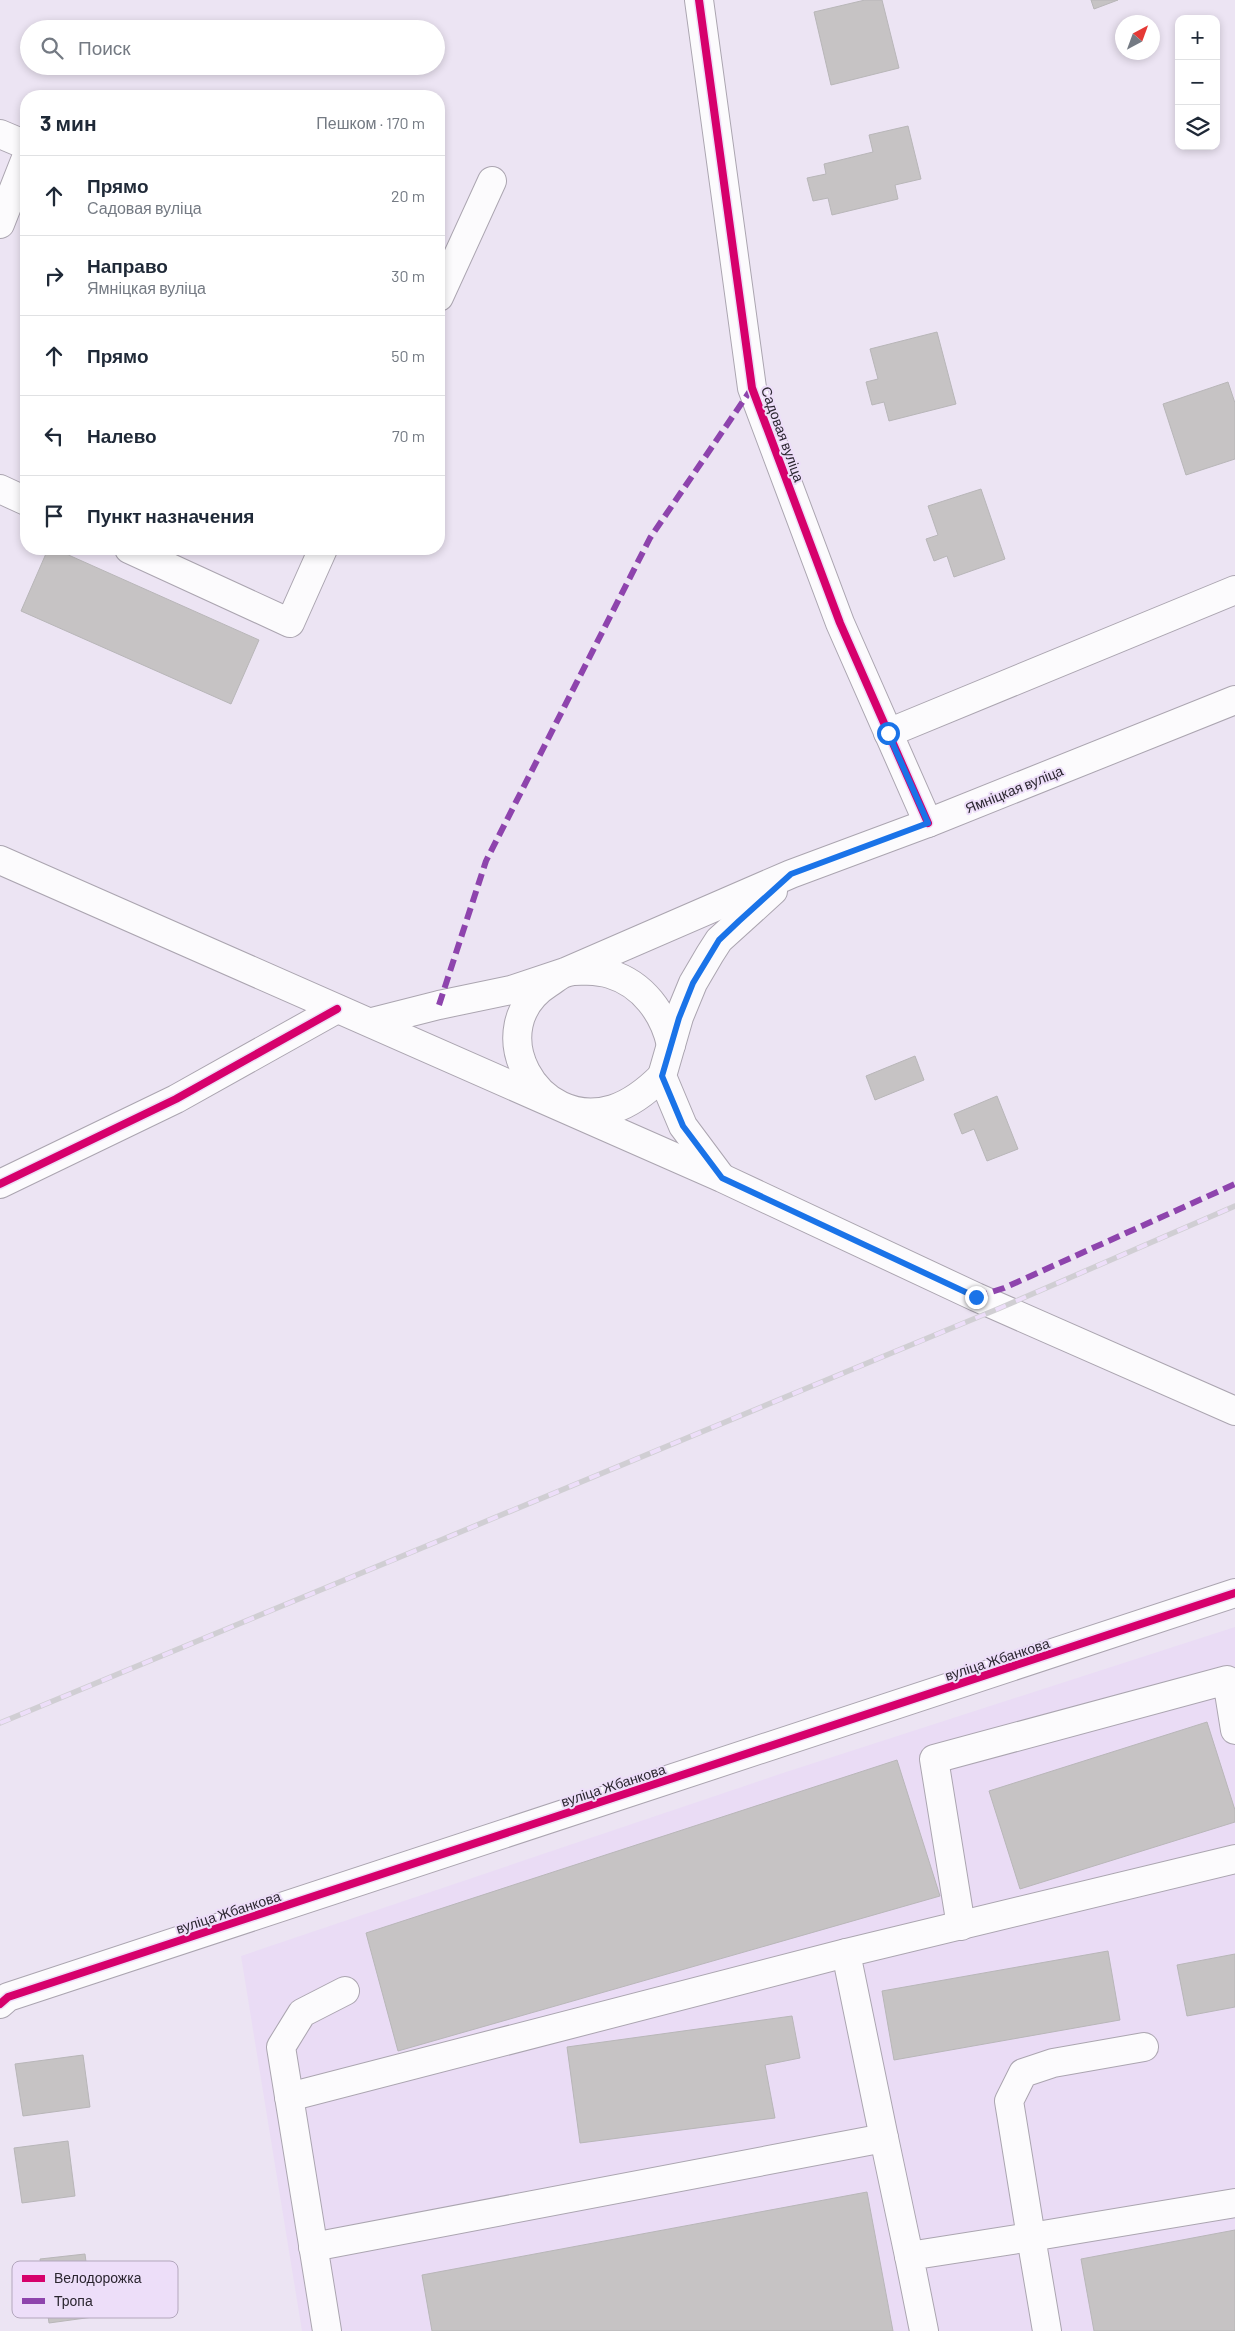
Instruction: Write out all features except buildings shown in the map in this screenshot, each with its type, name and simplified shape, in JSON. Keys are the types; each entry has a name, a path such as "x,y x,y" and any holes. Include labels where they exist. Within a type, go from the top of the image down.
{"main road":[{"name":"Садовая вуліца","path":"699,0 752,388 840,623 928,823"},
{"path":"0,134 20,142"},
{"path":"0,224 20,173"},
{"path":"445,284 492,181"},
{"path":"0,489 20,498"},
{"path":"142,555 290,623 320,555"},
{"path":"888,733 1235,590"},
{"name":"Ямніцкая вуліца","path":"566,972 791,874 928,823 1235,700"},
{"path":"0,860 338,1009 372,1022 556,1106 722,1178 976,1297 1235,1411"},
{"path":"566,972 534,994 524,1009 518,1027 518,1053 524,1071 534,1086 556,1106 578,1111 599,1112 612,1110 641,1094 662,1076 679,1018 693,983 719,940 791,874"},
{"path":"372,1022 439,1005 512,990 566,972 600,971 628,982 654,1004 664,1020 671,1045"},
{"path":"0,1184 176,1099 338,1009"},
{"path":"662,1076 683,1126 722,1178"},
{"name":"вуліца Жбанкова","path":"3,1999 1235,1593"},
{"path":"961,1926 934,1759 1227,1680 1235,1730"},
{"path":"289,2097 846,1953 1235,1859"},
{"path":"846,1953 924,2331"},
{"path":"327,2331 282,2047 302,2013 345,1991"},
{"path":"1047,2331 1009,2101 1023,2073 1053,2063 1144,2047"},
{"path":"313,2247 884,2138"},
{"path":"909,2256 1031,2238 1235,2203"}],"shaded area":[{"path":"1235,1627 1235,2331 302,2331 241,1956 783,1773"}],"railway":[{"path":"0,1723 1000,1308 1235,1206"}],"marked path":[{"path":"439,1005 486,861 650,538 752,388"},
{"path":"976,1297 1004,1288 1235,1184"}],"cycle path":[{"path":"699,0 752,388 840,623 928,823"},
{"path":"0,1184 176,1099 337,1009"},
{"path":"0,2004 8,1997 1235,1593"}],"route":[{"path":"888,733 928,823 791,874 719,940 693,983 679,1018 668,1061 662,1076 683,1126 722,1178 976,1297"}]}
